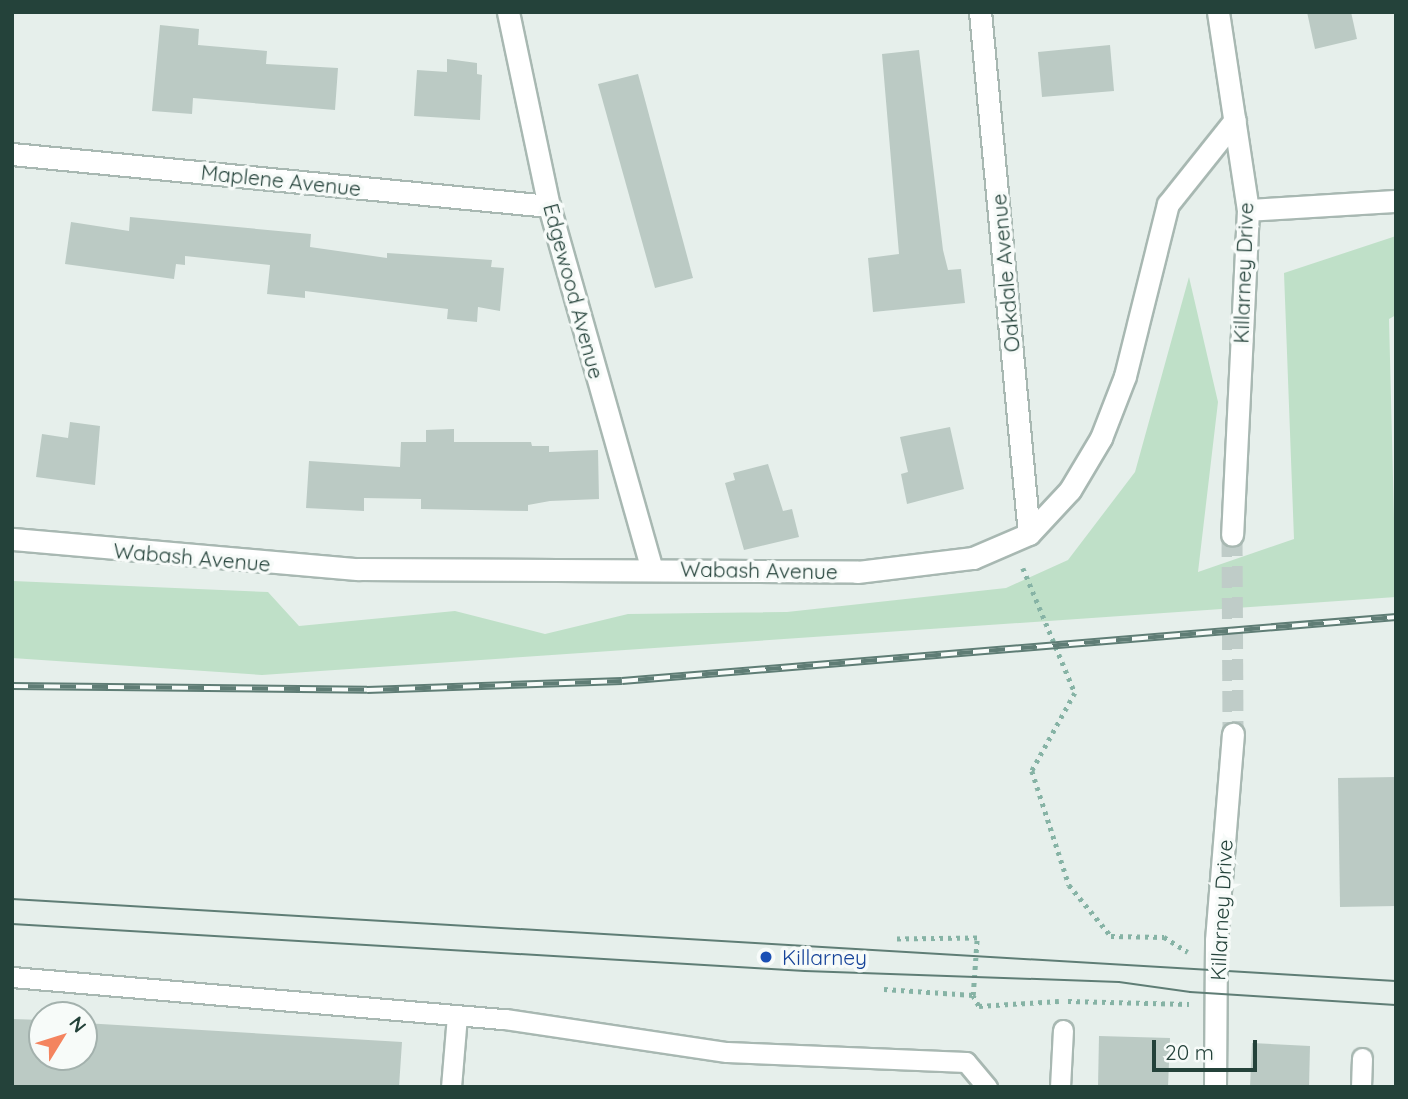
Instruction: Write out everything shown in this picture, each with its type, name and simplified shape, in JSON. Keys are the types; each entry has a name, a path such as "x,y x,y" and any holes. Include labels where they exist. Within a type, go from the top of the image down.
{"street":[{"name":"Edgewood Avenue","path":"508,12 549,206 651,567"},
{"name":"Oakdale Avenue","path":"980,12 1020,538"},
{"name":"Killarney Drive","path":"1218,12 1248,210 1232,535"},
{"name":"Wabash Avenue","path":"12,540 358,569 651,567 857,572 973,558 1020,538 1070,490 1101,438 1125,376 1168,204 1235,120"},
{"name":"Maplene Avenue","path":"12,154 549,206"},
{"path":"1248,210 1396,201"},
{"name":"Killarney Drive","path":"1215,1087 1216,1004 1233,734"}],"lane":[{"path":"12,977 457,1016 727,1052 966,1062 987,1087"},
{"path":"451,1087 457,1016"},
{"path":"1060,1087 1063,1030"},
{"path":"1361,1087 1362,1058"}],"path":[{"path":"1020,538 1075,692 1032,771 1069,885 1111,936 1164,937 1197,958"},
{"path":"896,939 977,939 973,995 979,1006 1025,1001 1216,1004"},
{"path":"884,989 973,995"}],"green space":[{"path":"1396,236 1396,315 1389,319 1396,597 262,675 12,658 13,581 268,592 299,626 455,611 545,634 628,614 787,612 1006,588 1068,560 1135,472 1189,277 1218,402 1198,572 1294,539 1284,273"}],"building":[{"path":"1307,12 1351,12 1357,39 1315,49"},
{"path":"160,25 199,29 198,45 267,51 266,64 338,68 335,110 193,98 192,114 152,111"},
{"path":"1110,45 1114,91 1042,97 1038,52"},
{"path":"919,50 943,250 948,270 961,269 965,303 873,312 868,258 899,254 882,54"},
{"path":"447,59 477,63 477,74 482,75 480,120 414,116 417,70 447,72"},
{"path":"638,74 693,278 655,288 598,84"},
{"path":"130,217 311,234 310,247 387,258 387,253 492,260 491,267 504,268 500,311 478,307 477,322 447,319 448,309 305,291 305,298 267,294 270,265 185,256 185,265 176,264 174,279 65,264 71,222 129,231"},
{"path":"70,422 100,426 95,485 36,477 42,434 68,438"},
{"path":"950,427 964,489 907,504 901,474 908,472 900,437"},
{"path":"454,429 454,442 531,442 532,446 549,446 549,452 598,450 599,499 550,501 528,505 528,511 421,509 421,499 364,498 364,511 306,508 309,461 400,467 401,442 426,442 426,430"},
{"path":"768,464 783,511 792,509 799,537 744,550 725,483 735,480 733,473"},
{"path":"1396,777 1396,906 1340,907 1338,778"},
{"path":"12,1019 28,1020 28,1071 98,1071 98,1024 402,1042 399,1087 12,1087"},
{"path":"1099,1036 1170,1038 1168,1087 1098,1087"},
{"path":"1252,1043 1310,1046 1309,1087 1250,1087"}],"tunnel":[{"path":"1232,535 1233,734"}],"tram line":[{"path":"12,899 1396,981"},
{"path":"12,924 805,971 1119,982 1190,992 1396,1005"}],"railway":[{"path":"12,686 367,690 622,681 1396,617"}],"place":[{"name":"Killarney","path":"766,957"}]}
